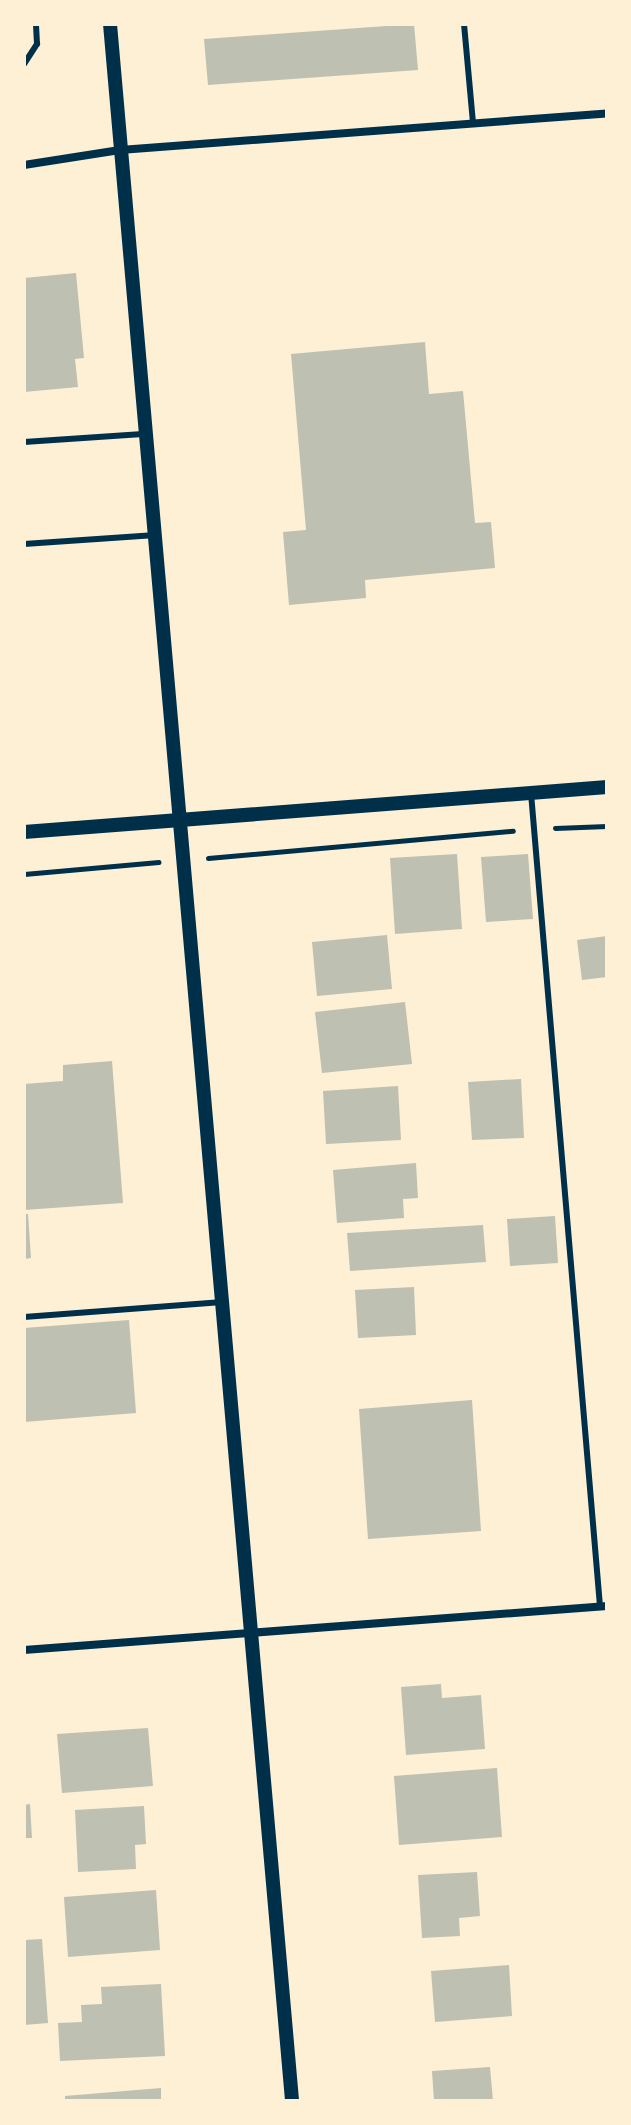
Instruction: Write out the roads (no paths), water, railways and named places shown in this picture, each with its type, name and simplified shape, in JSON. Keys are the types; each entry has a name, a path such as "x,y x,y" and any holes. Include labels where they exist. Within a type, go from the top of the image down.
{"street":[{"path":"110,24 292,2101"},
{"path":"24,165 120,150 607,113"},
{"path":"24,832 607,787"},
{"path":"24,1650 603,1607"}],"lane":[{"path":"24,64 37,44 36,24"},
{"path":"464,24 473,123"},
{"path":"24,442 147,434"},
{"path":"24,544 156,535"},
{"path":"531,793 603,1607"},
{"path":"24,1317 222,1302"}]}
